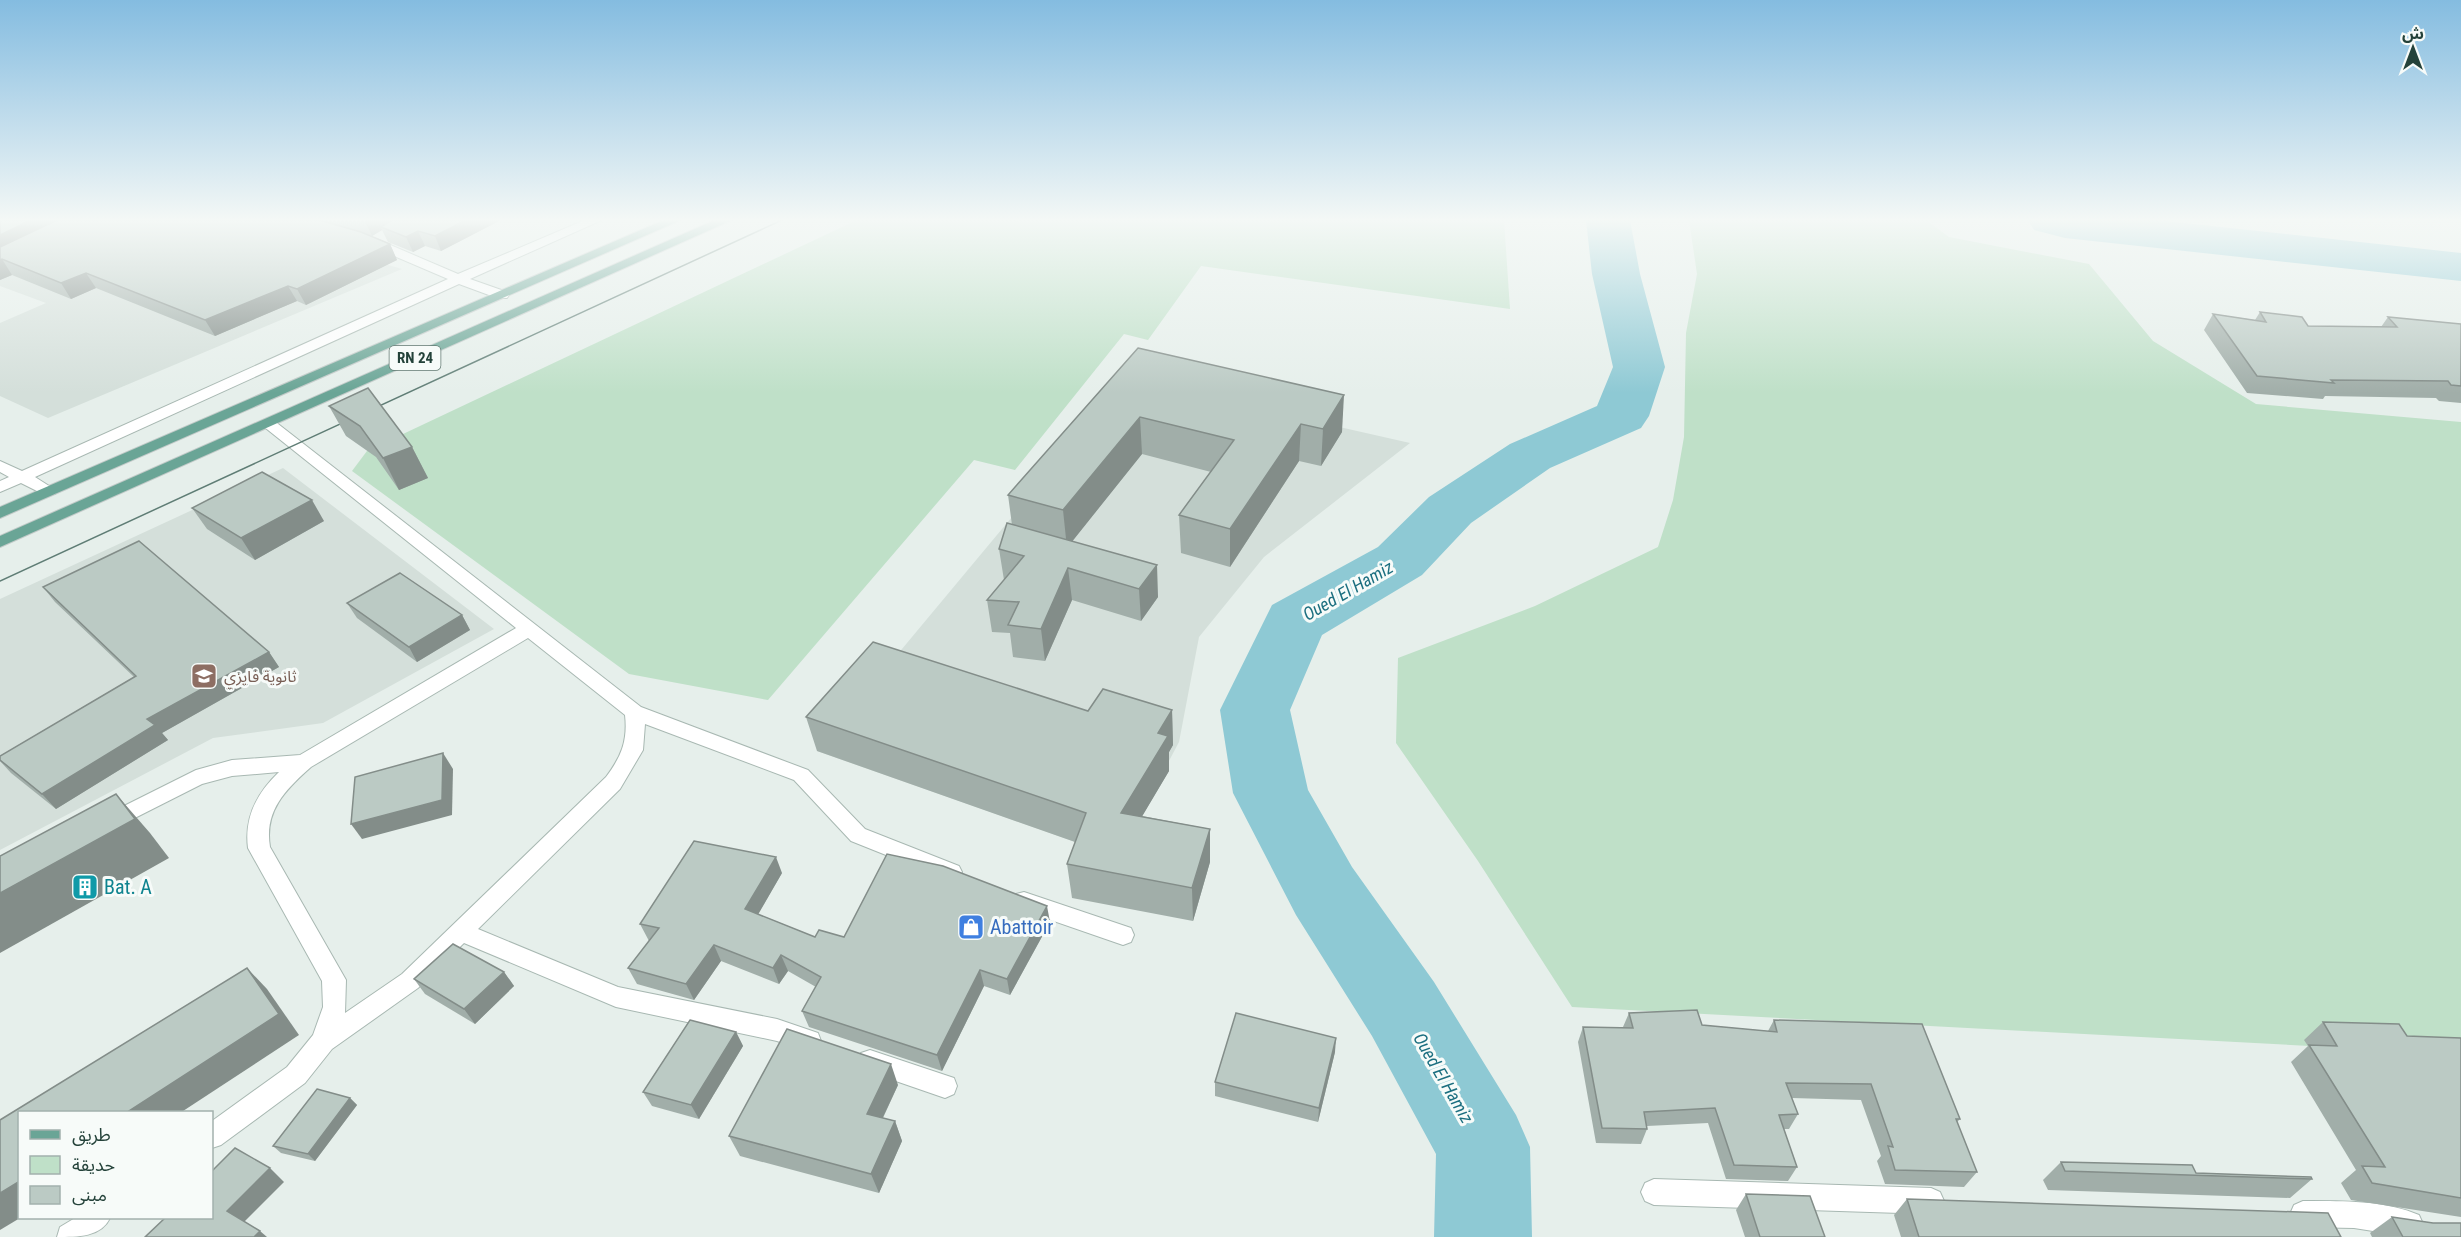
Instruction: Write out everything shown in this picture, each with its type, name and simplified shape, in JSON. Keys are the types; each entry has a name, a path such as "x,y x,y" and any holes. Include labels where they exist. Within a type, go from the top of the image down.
{"main road":[{"name":"RN 24","path":"0,513 542,278"},
{"name":"RN 24","path":"0,542 596,278"},
{"path":"81,478 104,496"},
{"path":"0,519 16,535"}],"street":[{"path":"456,278 502,295"},
{"path":"0,487 466,278"},
{"path":"268,423 634,712 801,775 858,835 973,880"},
{"path":"0,466 49,491"},
{"path":"323,1041 335,1007 334,980 259,848 256,835 260,814 270,794 304,762 529,629"},
{"path":"213,1135 296,1075 323,1041 410,981 613,783 632,757 638,731 634,712"},
{"path":"94,832 196,778 232,768 304,762"},
{"path":"1004,893 1123,935"},
{"path":"460,932 616,998 777,1030 945,1086"},
{"path":"1654,1192 1951,1202"},
{"path":"2283,1213 2354,1215 2434,1227"},
{"path":"70,1237 96,1219"}],"shaded area":[{"path":"5,278 381,278 48,418 0,396 0,323 46,303 0,286 0,280"},
{"path":"1127,379 1410,443 1264,557 1199,637 1179,742 1118,857 817,751"},
{"name":"ثانوية فايزي","path":"283,468 494,629 323,723 213,738 0,850 0,599"}],"green space":[{"path":"735,278 1193,278 1148,340 1124,334 1015,470 974,460 768,700 629,674 352,471 367,451"},
{"path":"1285,278 1508,278 1510,309"},
{"path":"1696,278 2100,278 2153,341 2256,404 2461,422 2461,1054 1572,1007 1478,861 1396,743 1398,658 1535,606 1658,547 1673,500 1684,437 1686,333"}],"building":[{"path":"48,278 74,278 61,283"},
{"path":"98,278 320,278 297,289 288,286 205,320"},
{"path":"2260,312 2302,317 2308,326 2397,327 2388,317 2461,324 2461,386 2451,385 2448,381 2331,380 2334,383 2257,376 2213,314 2266,322"},
{"path":"1138,348 1344,395 1323,429 1301,424 1230,529 1179,515 1234,440 1140,417 1063,510 1008,495"},
{"path":"368,388 412,447 383,458 360,426 329,406"},
{"path":"262,472 312,500 241,538 192,508"},
{"path":"1007,523 1157,565 1139,589 1068,568 1041,629 1008,625 1019,602 987,600 1024,556 999,549"},
{"path":"139,541 269,652 147,719 155,725 42,794 0,760 0,756 136,676 43,587"},
{"path":"400,573 462,615 409,647 347,603"},
{"path":"873,642 1088,711 1103,689 1172,710 1158,733 1168,736 1121,813 1210,829 1192,888 1067,864 1086,813 806,717"},
{"path":"443,753 442,800 351,824 355,777"},
{"path":"116,794 135,819 0,893 0,856"},
{"path":"694,841 776,857 745,909 815,937 819,930 844,937 887,854 943,866 1047,906 1007,979 980,970 937,1055 802,1011 821,977 781,955 773,968 714,945 686,984 628,968 659,928 640,924"},
{"path":"453,944 504,972 464,1009 414,979"},
{"path":"247,968 279,1014 129,1111 18,1111 18,1182 0,1193 0,1120"},
{"path":"1697,1010 1702,1025 1777,1032 1774,1020 1922,1024 1960,1119 1956,1119 1977,1172 1895,1170 1888,1146 1893,1147 1871,1084 1786,1083 1798,1114 1779,1115 1797,1167 1734,1165 1715,1108 1644,1112 1647,1129 1602,1128 1583,1027 1633,1028 1629,1013"},
{"path":"1236,1013 1336,1038 1319,1108 1215,1082"},
{"path":"690,1020 736,1032 691,1105 643,1092"},
{"path":"2323,1022 2399,1024 2407,1036 2461,1038 2461,1198 2372,1183 2362,1166 2385,1167 2309,1045 2337,1046"},
{"path":"787,1029 891,1064 867,1114 895,1121 871,1174 729,1136"},
{"path":"317,1089 350,1098 308,1154 273,1146"},
{"path":"235,1148 270,1168 227,1211 260,1231 254,1237 145,1237 164,1219 213,1219 213,1170"},
{"path":"2061,1162 2192,1165 2196,1173 2311,1177 2312,1179 2065,1171"},
{"path":"1746,1194 1810,1196 1825,1237 1760,1237"},
{"path":"1907,1199 2328,1213 2341,1237 1919,1237"},
{"path":"2392,1217 2433,1223 2461,1223 2461,1237 2403,1237"}],"waterway":[{"name":"Oued El Hamiz","path":"1483,1237 1483,1147 1403,1009 1324,891 1271,793 1255,710 1295,621 1400,561 1450,510 1530,456 1621,416 1639,367 1617,278"}],"tram line":[{"path":"0,581 657,278"}],"place":[{"name":"ثانوية فايزي","path":"204,676"},
{"name":"Bat. A","path":"85,887"},
{"name":"Abattoir","path":"971,927"}]}
